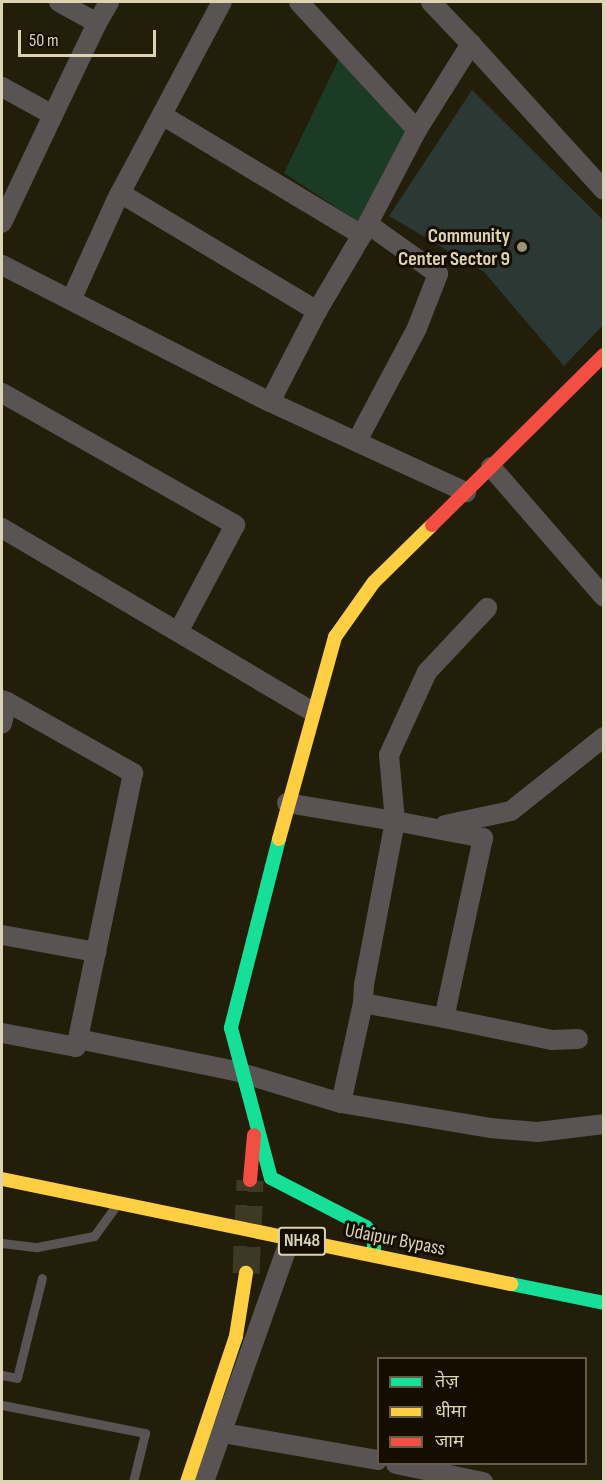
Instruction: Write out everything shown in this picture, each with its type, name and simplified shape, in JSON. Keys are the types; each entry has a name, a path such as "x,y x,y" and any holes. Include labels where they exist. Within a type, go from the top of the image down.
{"main road":[{"path":"374,1255 374,1236 366,1227 271,1178 255,1130 244,1074 231,1028 310,711 335,637 374,582 603,355"},
{"path":"250,1180 255,1130"},
{"name":"Udaipur Bypass","path":"2,1179 603,1303"},
{"path":"187,1482 236,1336 246,1273"}],"street":[{"path":"59,2 97,23"},
{"path":"2,223 109,2"},
{"path":"72,298 120,193 222,2"},
{"path":"299,2 417,130"},
{"path":"430,2 603,190"},
{"path":"270,402 317,310 365,230 417,130 471,44"},
{"path":"2,87 53,115"},
{"path":"162,115 438,274 417,328 357,441"},
{"path":"120,193 317,310"},
{"path":"2,262 270,402 466,492"},
{"path":"2,393 234,525 178,632"},
{"path":"491,467 601,589"},
{"path":"2,528 310,711"},
{"path":"341,1102 363,1003 395,821 389,755 405,712 427,672 486,608"},
{"path":"2,723 4,701 133,772 76,1047 2,1033"},
{"path":"395,821 453,826 511,812 603,738"},
{"path":"287,803 483,838 444,1018"},
{"path":"2,935 96,952"},
{"path":"363,1003 552,1040 578,1039"},
{"path":"78,1039 244,1074 341,1102 499,1129 538,1132 603,1124"},
{"path":"204,1482 290,1239"},
{"path":"223,1433 377,1460"},
{"path":"395,1465 395,1482"},
{"path":"400,1465 483,1482"}],"lane":[{"path":"2,1243 37,1247 94,1236 117,1203"},
{"path":"2,1375 17,1378 42,1278"},
{"path":"2,1405 145,1433 133,1482"}],"green space":[{"path":"339,59 407,129 360,223 284,173"}],"building":[{"name":"Community Center Sector 9","path":"472,90 604,221 604,324 564,366 484,272 389,216"}],"tunnel":[{"path":"246,1273 250,1180"}],"traffic: fast":[{"path":"279,839 231,1028 271,1178 366,1227 374,1236 374,1255"},
{"path":"511,1284 604,1303"}],"traffic: slow":[{"path":"279,839 335,637 374,582 432,525"},
{"path":"2,1179 511,1284"},
{"path":"187,1482 236,1336 246,1273"}],"traffic: jam":[{"path":"432,525 604,355"},
{"path":"250,1180 254,1135"}],"place":[{"name":"Community Center Sector 9","path":"522,247"}]}
